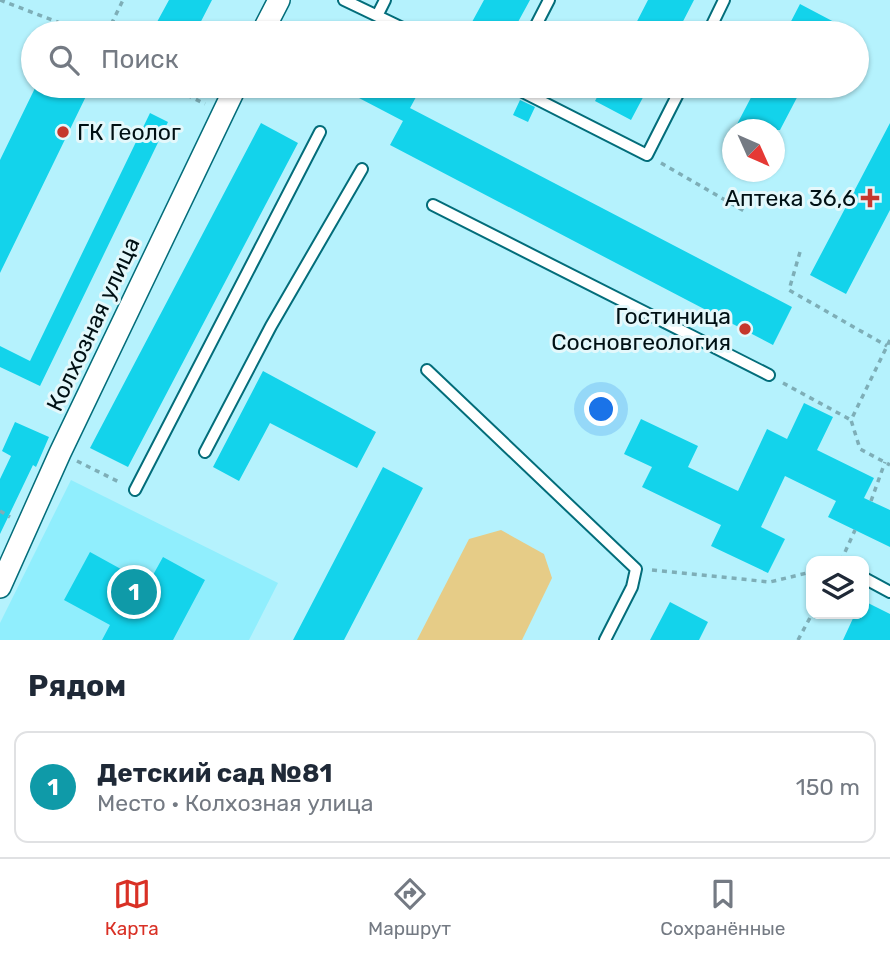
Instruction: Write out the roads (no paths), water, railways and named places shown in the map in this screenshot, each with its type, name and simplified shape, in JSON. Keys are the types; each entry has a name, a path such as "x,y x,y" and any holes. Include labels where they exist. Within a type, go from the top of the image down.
{"street":[{"path":"268,21 279,0"},
{"name":"Колхозная улица","path":"0,587 60,453 230,98"}],"lane":[{"path":"344,0 391,21"},
{"path":"378,14 385,0"},
{"path":"538,21 549,0"},
{"path":"714,21 724,0"},
{"path":"535,98 647,155 676,98"},
{"path":"135,490 320,132"},
{"path":"205,452 271,326 362,169"},
{"path":"433,205 769,375"},
{"path":"427,370 636,569 632,587 605,640"},
{"path":"869,581 890,592"}],"place":[{"name":"ГК Геолог","path":"63,132"},
{"name":"Аптека 36,6","path":"870,198"},
{"name":"Гостиница Сосновгеология","path":"745,329"},
{"name":"Детский сад №81","path":"134,592"}]}
